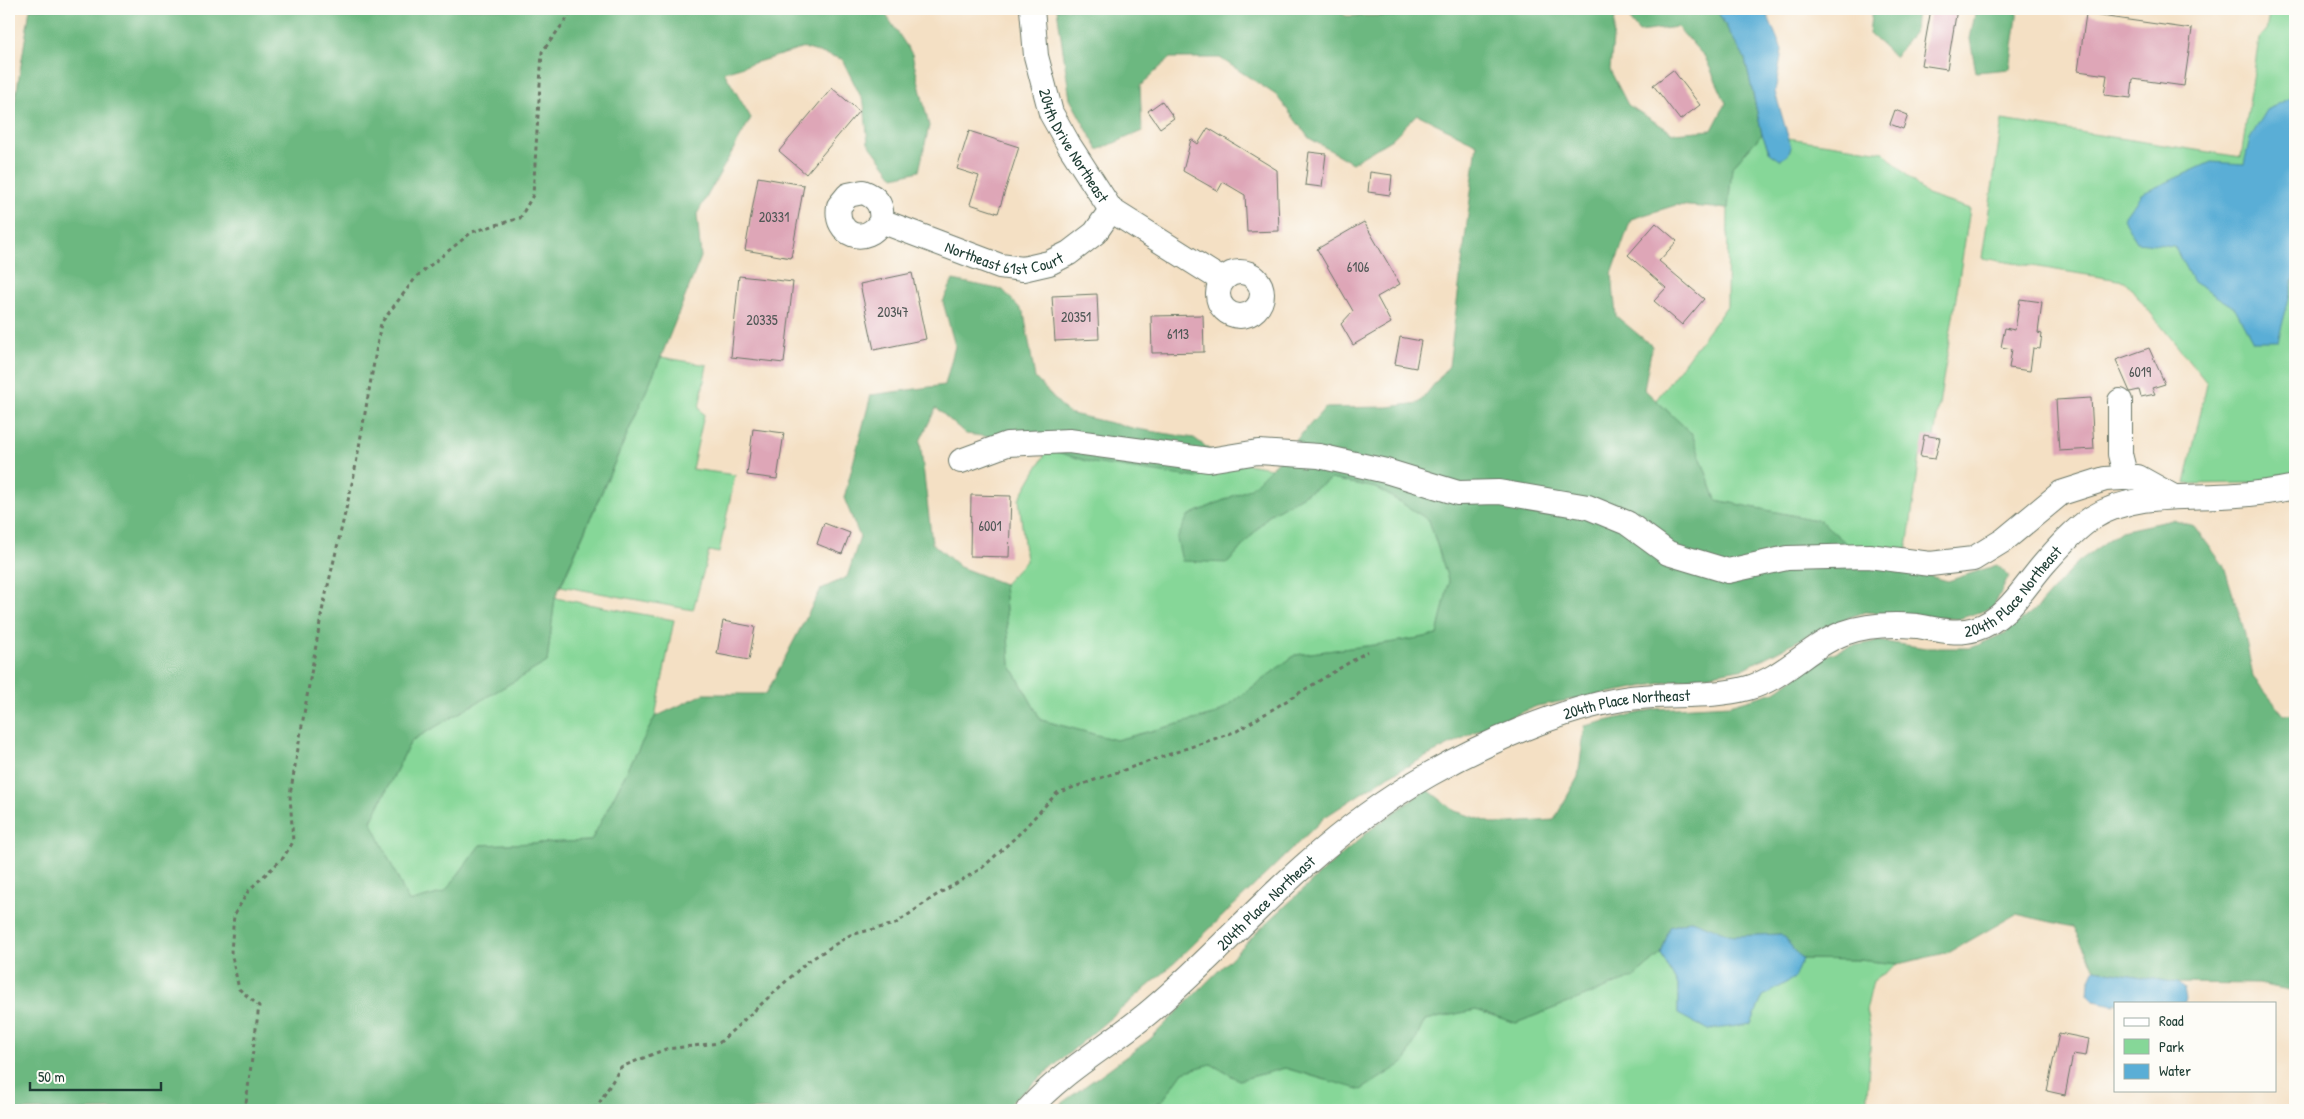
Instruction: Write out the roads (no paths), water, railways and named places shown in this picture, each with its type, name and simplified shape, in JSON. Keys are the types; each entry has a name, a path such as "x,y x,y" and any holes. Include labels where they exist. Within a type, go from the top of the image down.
{"street":[{"name":"204th Drive Northeast","path":"1032,9 1036,56 1051,113 1069,145 1112,210 1222,280"},
{"name":"Northeast 61st Court","path":"881,221 1000,266 1023,269 1048,263 1069,253 1095,233 1112,210"},
{"path":"2120,401 2120,454 2126,478"},
{"path":"961,462 1007,444 1069,441 1209,460 1258,452 1319,456 1386,471 1458,493 1499,492 1588,507 1627,523 1668,554 1728,571 1787,558 1870,556 1930,564 1972,559 2004,540 2061,494 2104,479 2138,477 2174,497"},
{"name":"204th Place Northeast","path":"1028,1110 1067,1074 1154,1008 1305,865 1363,818 1431,774 1499,741 1557,716 1621,700 1666,694 1725,692 1750,688 1773,677 1809,652 1843,633 1886,626 1914,626 1946,631 1969,631 1985,626 1998,617 2014,601 2066,540 2094,517 2132,503 2174,497 2235,496 2295,487"}],"water":[{"path":"1716,9 1765,9 1782,50 1775,92 1791,147 1788,155 1780,160 1770,153 1762,134 1745,59"},
{"path":"2295,95 2295,275 2278,341 2253,341 2235,308 2193,282 2174,246 2137,242 2123,219 2141,194 2211,162 2244,164 2250,138 2267,110"},
{"path":"1692,920 1734,936 1781,934 1802,959 1794,978 1763,996 1751,1024 1708,1030 1678,1014 1678,985 1661,954 1670,927"},
{"path":"2095,969 2178,983 2184,989 2186,999 2184,1002 2114,1002 2114,1005 2094,1001 2088,995 2089,982"}]}
